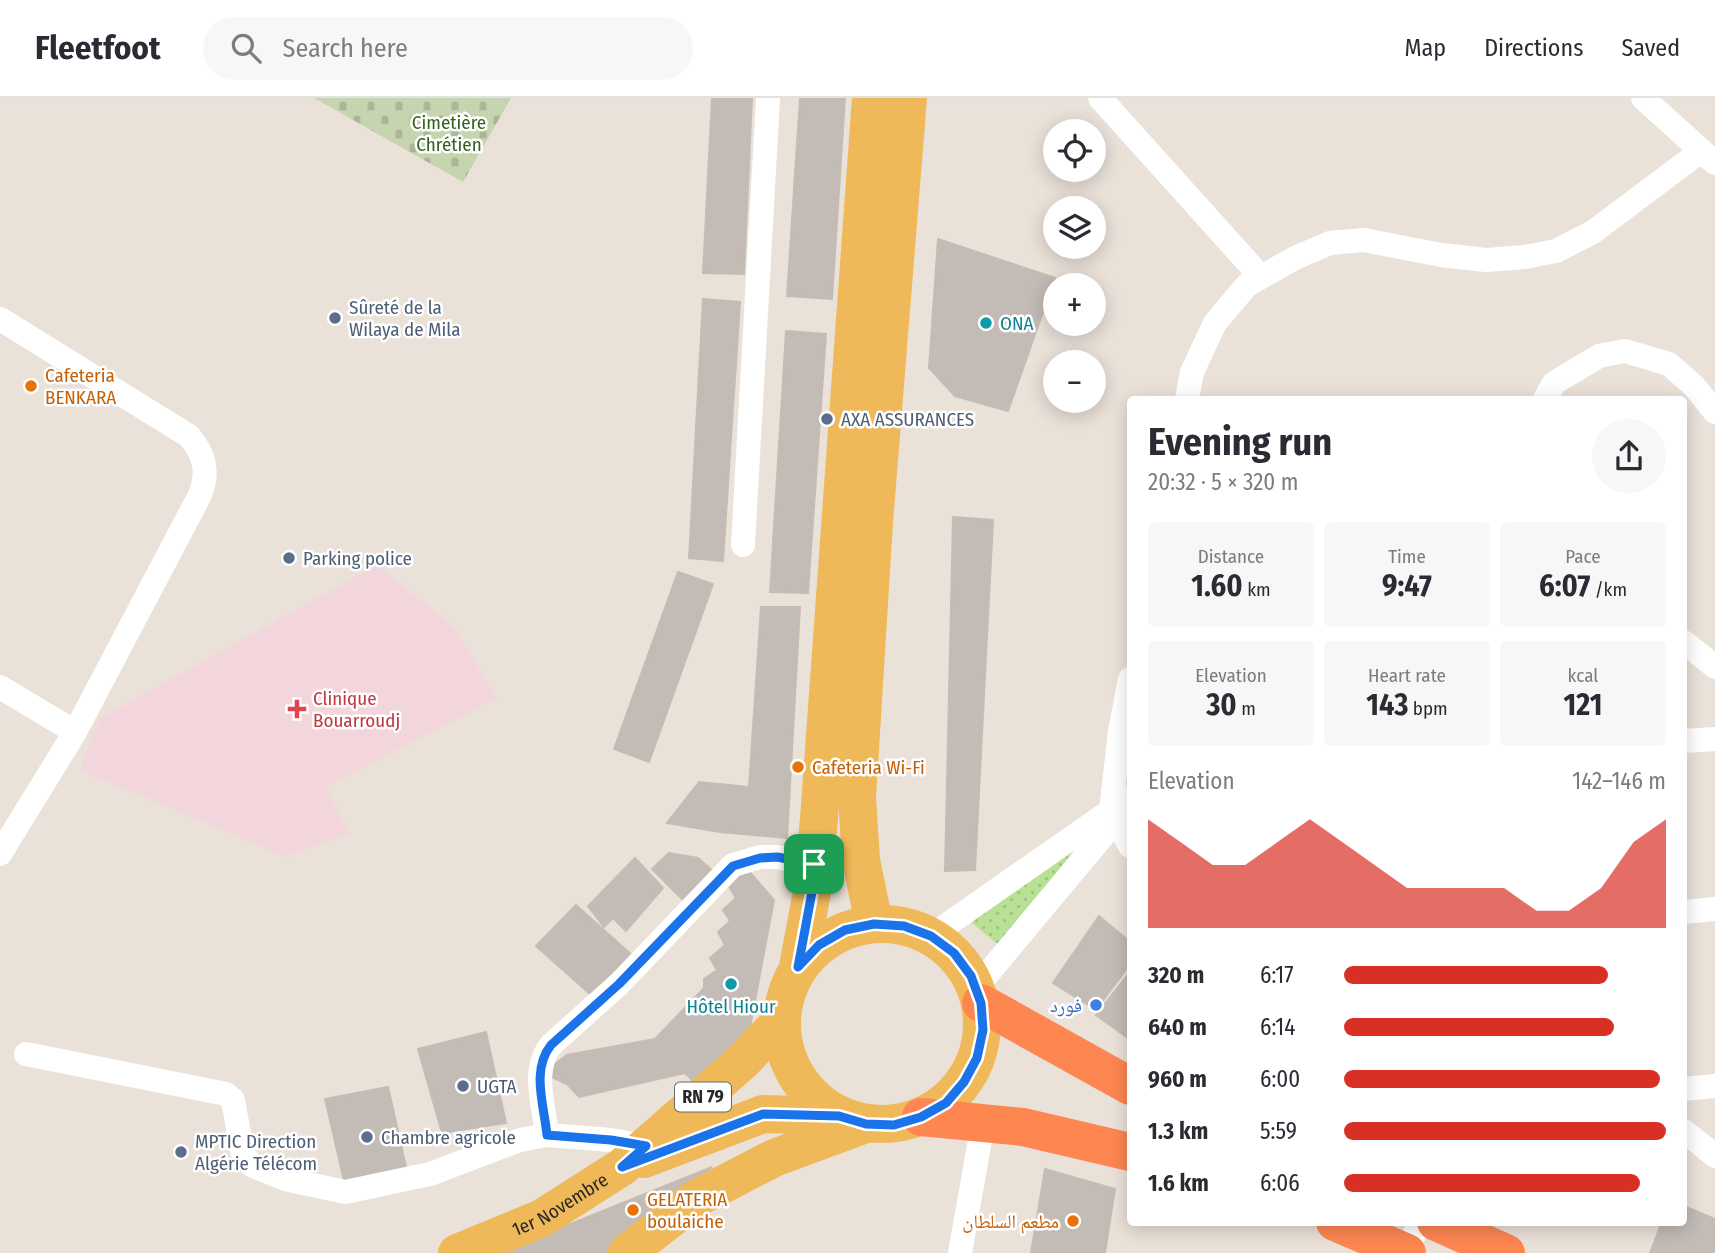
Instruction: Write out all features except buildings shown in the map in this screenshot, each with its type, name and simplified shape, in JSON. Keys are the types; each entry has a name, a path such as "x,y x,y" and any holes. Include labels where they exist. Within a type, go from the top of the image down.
{"highway":[{"path":"978,996 1127,1084"},
{"path":"921,1117 1023,1127 1127,1151"},
{"path":"1344,1226 1406,1253"},
{"path":"1445,1226 1506,1253"}],"main road":[{"path":"697,1198 763,1114 782,1036 785,995 798,967 812,892 871,98"},
{"path":"874,924 861,860 857,797 874,522 908,98"},
{"path":"763,1114 894,1125 921,1117 946,1103 964,1082 977,1058 983,1030 978,996 971,976 954,953 931,936 904,926 874,924 845,930 819,945 798,967"},
{"path":"782,1036 795,1077 814,1099 852,1120"},
{"name":"RN 79","path":"634,1157 743,1061 782,1036"},
{"name":"RN 79","path":"634,1157 763,1114"},
{"path":"626,1253 697,1198 852,1120"},
{"name":"1er Novembre","path":"457,1253 542,1218 634,1157"}],"street":[{"path":"743,545 768,98"},
{"path":"1100,98 1261,277"},
{"path":"1188,396 1192,372 1215,323 1247,285 1295,258 1330,243 1364,240 1441,255 1486,260 1556,251 1593,233 1708,157 1643,98"},
{"path":"0,320 189,436 199,448 205,466 206,481 75,732 0,854"},
{"path":"1547,396 1554,383 1600,356 1625,351 1669,364 1695,386 1715,412"},
{"path":"1687,644 1715,667"},
{"path":"0,687 75,732"},
{"path":"1127,695 1120,731 1122,808 1127,832"},
{"path":"1687,741 1715,739"},
{"path":"931,936 1122,808"},
{"path":"978,996 1122,808"},
{"path":"547,1135 539,1071 542,1056 551,1045 619,984 733,866 760,858 777,857 814,864"},
{"path":"1687,912 1715,909"},
{"path":"26,1054 226,1094 233,1100 242,1151 251,1165 285,1179 345,1192 429,1174 520,1140 547,1135 611,1140 634,1157"},
{"path":"1687,1089 1715,1086"},
{"path":"960,1253 983,1123"},
{"path":"1687,1133 1715,1156"},
{"path":"1406,1253 1418,1226"}],"shaded area":[{"name":"Clinique Bouarroudj","path":"377,565 453,626 497,698 326,787 349,833 286,857 80,770 99,719"}],"green space":[{"name":"Cimetière Chrétien","path":"314,98 511,98 463,182"},
{"path":"1085,834 1003,949 965,917"}],"place":[{"name":"Sûreté de la Wilaya de Mila","path":"335,318"},
{"name":"ONA","path":"986,323"},
{"name":"Cafeteria BENKARA","path":"31,386"},
{"name":"AXA ASSURANCES","path":"827,419"},
{"name":"Parking police","path":"289,558"},
{"name":"Clinique Bouarroudj","path":"297,709"},
{"name":"Cafeteria Wi-Fi","path":"798,767"},
{"name":"Hôtel Hiour","path":"731,984"},
{"name":"فورد","path":"1096,1005"},
{"name":"UGTA","path":"463,1086"},
{"name":"Chambre agricole","path":"367,1137"},
{"name":"MPTIC Direction Algérie Télécom","path":"181,1152"},
{"name":"GELATERIA boulaiche","path":"633,1210"},
{"name":"مطعم السلطان","path":"1073,1221"}],"route":[{"path":"777,857 814,864 812,892 798,967 819,945 845,930 874,924 904,926 931,936 954,953 971,976 981,1003 983,1030 977,1058 964,1082 946,1103 921,1117 894,1125 866,1124 839,1116 763,1114 622,1167 646,1146 547,1135 539,1071 542,1056 551,1045 619,984 733,866 743,861 777,857"}]}
